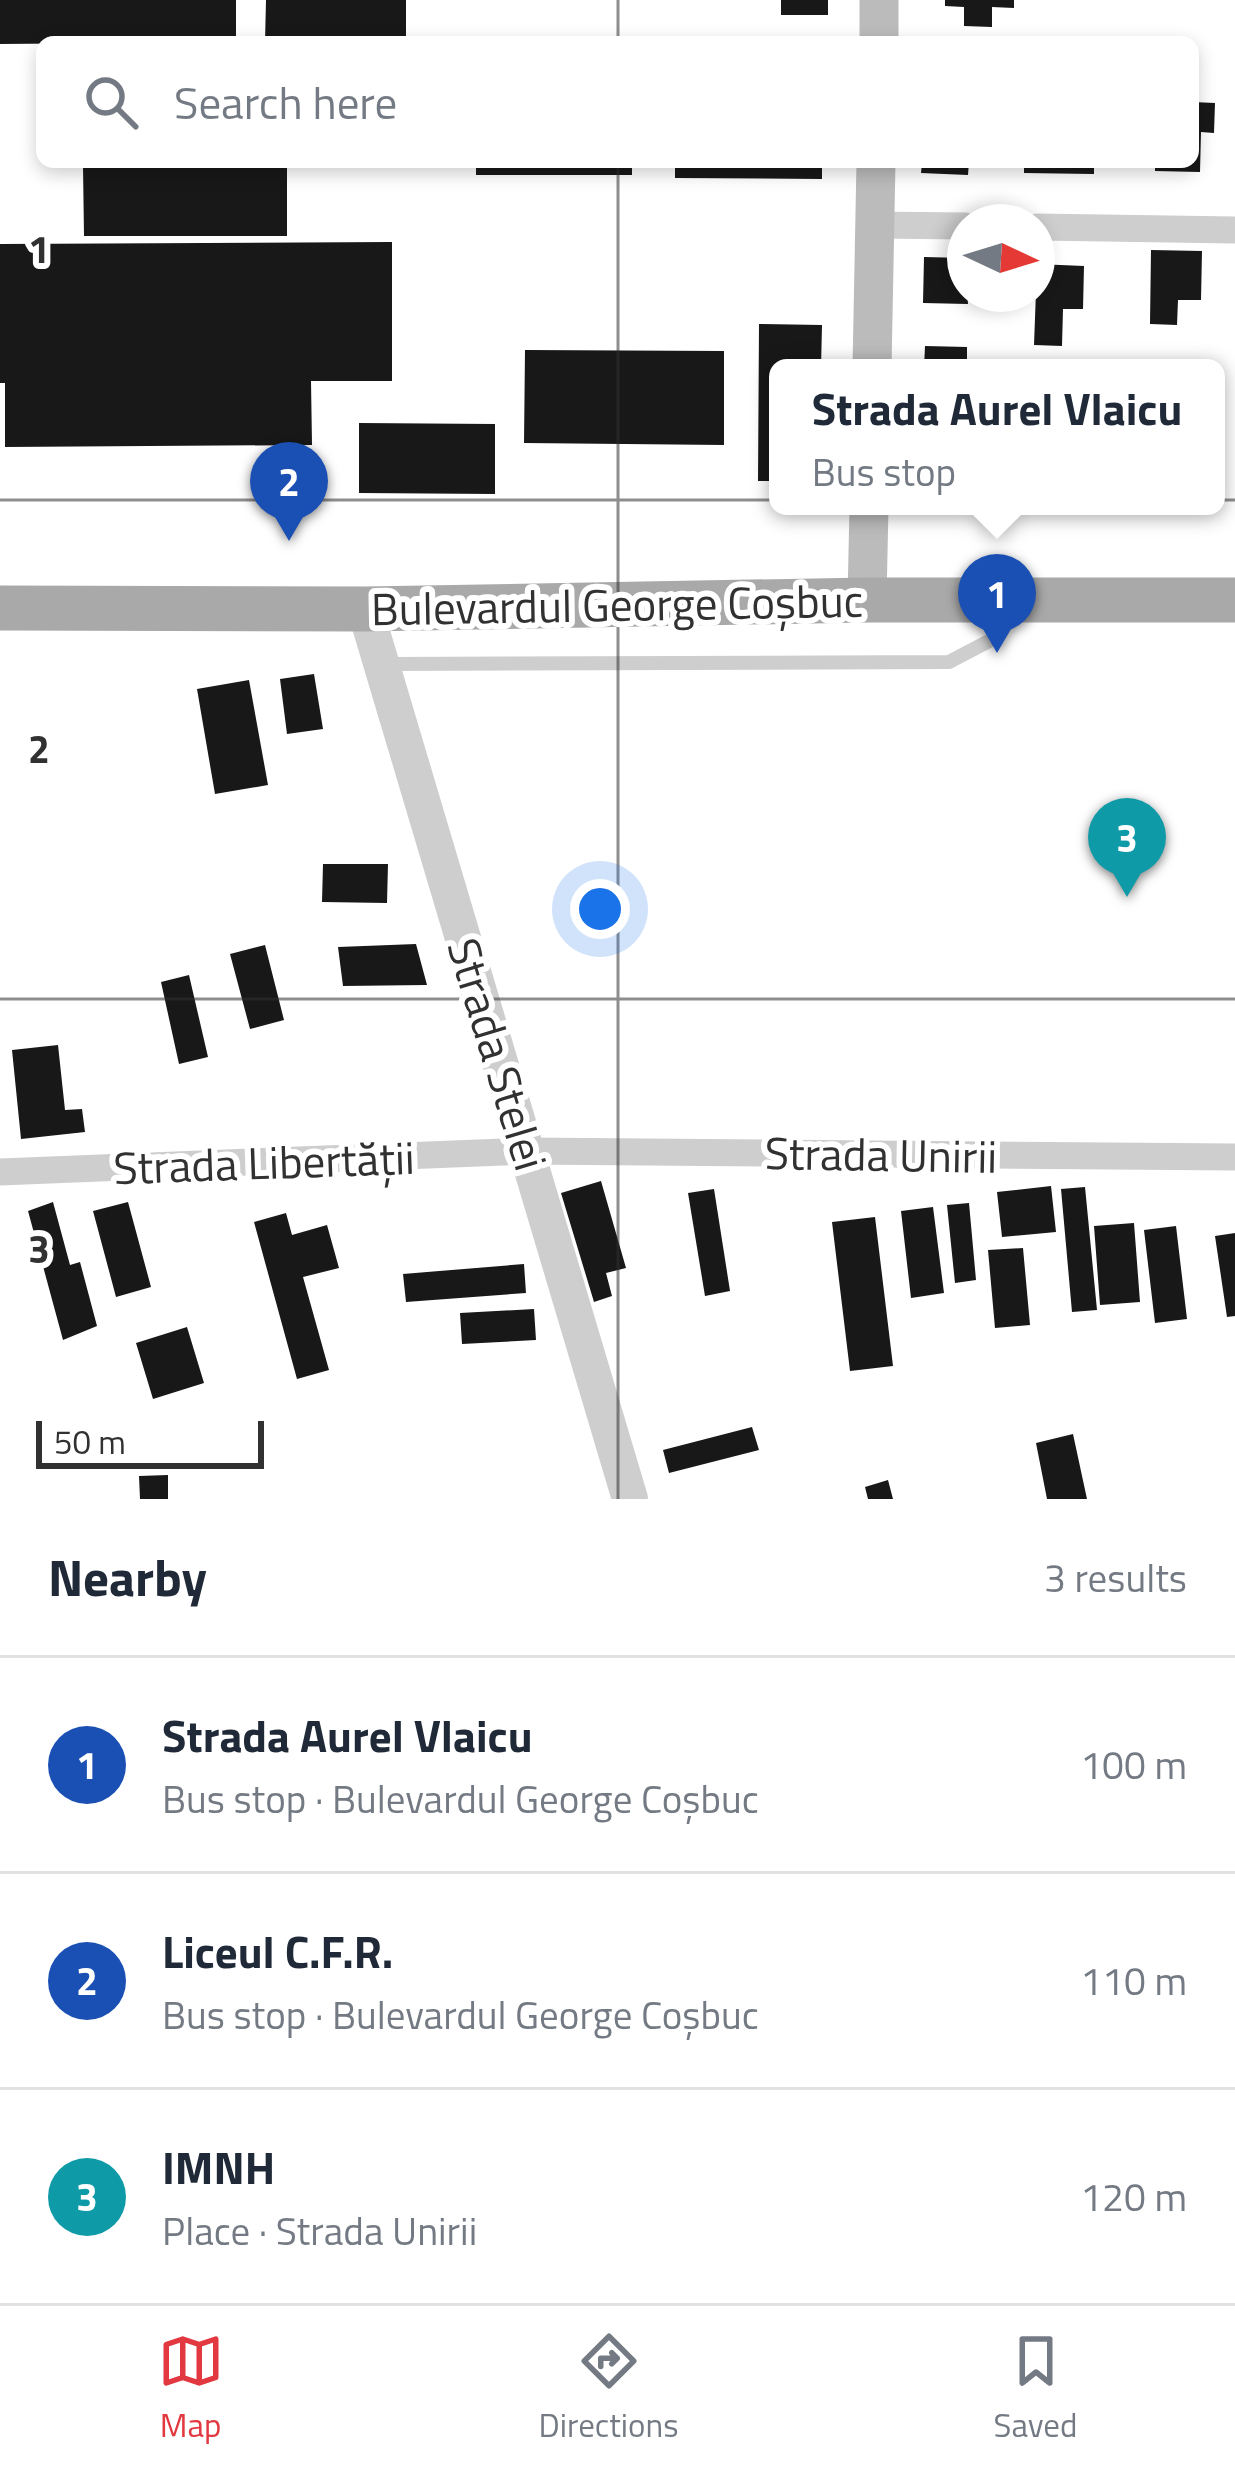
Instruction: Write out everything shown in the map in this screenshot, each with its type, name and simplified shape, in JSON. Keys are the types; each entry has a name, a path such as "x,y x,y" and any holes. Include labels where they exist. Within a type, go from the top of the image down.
{"main road":[{"path":"879,36 880,0"},
{"path":"872,359 876,168"},
{"path":"867,600 869,515"},
{"name":"Bulevardul George Coșbuc","path":"0,608 1235,600"}],"street":[{"path":"875,225 947,226"},
{"path":"1055,227 1235,230"},
{"name":"Strada Stelei","path":"364,609 630,1499"},
{"name":"Strada Unirii","path":"527,1151 1235,1157"},
{"name":"Strada Libertății","path":"0,1172 527,1151"}],"lane":[{"path":"382,664 949,662 991,640 1020,601"}],"building":[{"path":"0,0 236,0 236,36 36,36 36,44 0,44"},
{"path":"266,0 406,0 406,36 265,36"},
{"path":"781,0 828,0 828,15 781,15"},
{"path":"945,0 1014,0 1014,8 992,7 992,27 964,26 964,7 945,6"},
{"path":"1199,102 1215,103 1214,133 1201,132 1200,172 1155,171 1199,168"},
{"path":"83,168 287,168 287,236 84,236"},
{"path":"476,168 632,168 632,175 476,175"},
{"path":"675,168 822,168 822,179 675,178"},
{"path":"921,168 969,168 968,175 921,173"},
{"path":"1024,168 1094,168 1094,174 1024,173"},
{"path":"392,242 392,381 311,381 312,445 5,447 0,244"},
{"path":"1151,250 1202,251 1201,300 1178,300 1177,325 1150,324"},
{"path":"924,257 947,258 947,304 923,303"},
{"path":"1055,265 1084,266 1083,309 1063,309 1062,346 1034,345 1035,312 1055,312"},
{"path":"759,324 822,325 821,359 769,359 769,481 758,481"},
{"path":"925,346 967,347 967,359 924,359"},
{"path":"525,350 724,351 724,445 524,443"},
{"path":"359,423 495,424 495,494 359,493"},
{"path":"314,674 323,729 287,734 280,679"},
{"path":"249,680 268,785 215,794 197,689"},
{"path":"323,864 388,864 387,903 322,902"},
{"path":"416,944 427,985 343,986 338,947"},
{"path":"265,945 284,1020 250,1029 230,954"},
{"path":"189,975 208,1057 179,1064 161,982"},
{"path":"58,1045 65,1110 82,1109 85,1132 21,1139 12,1050"},
{"path":"601,1181 626,1268 606,1273 612,1296 594,1302 561,1193"},
{"path":"1051,1186 1056,1232 1002,1237 997,1192"},
{"path":"1085,1187 1097,1310 1072,1312 1061,1189"},
{"path":"714,1189 730,1291 705,1296 688,1193"},
{"path":"53,1202 70,1265 80,1262 97,1326 63,1340 28,1211"},
{"path":"128,1202 151,1287 116,1297 93,1211"},
{"path":"969,1203 976,1280 955,1283 947,1205"},
{"path":"933,1207 944,1293 911,1298 901,1211"},
{"path":"286,1213 292,1235 327,1225 339,1268 303,1277 329,1370 297,1379 254,1222"},
{"path":"875,1217 893,1366 850,1371 832,1222"},
{"path":"1134,1223 1140,1302 1100,1305 1094,1226"},
{"path":"1176,1226 1187,1319 1155,1323 1144,1230"},
{"path":"1235,1233 1235,1316 1227,1317 1215,1236"},
{"path":"1023,1248 1030,1325 995,1328 988,1250"},
{"path":"524,1264 526,1293 406,1302 403,1274"},
{"path":"534,1309 536,1340 462,1344 460,1313"},
{"path":"187,1327 204,1383 153,1399 136,1343"},
{"path":"752,1427 759,1450 669,1473 663,1450"},
{"path":"1073,1434 1087,1499 1047,1499 1036,1443"},
{"path":"168,1475 168,1499 140,1499 139,1476"},
{"path":"888,1480 893,1499 868,1499 865,1487"}],"place":[{"name":"Liceul C.F.R.","path":"289,541"},
{"name":"Strada Aurel Vlaicu","path":"997,653"},
{"name":"IMNH","path":"1127,897"}]}
